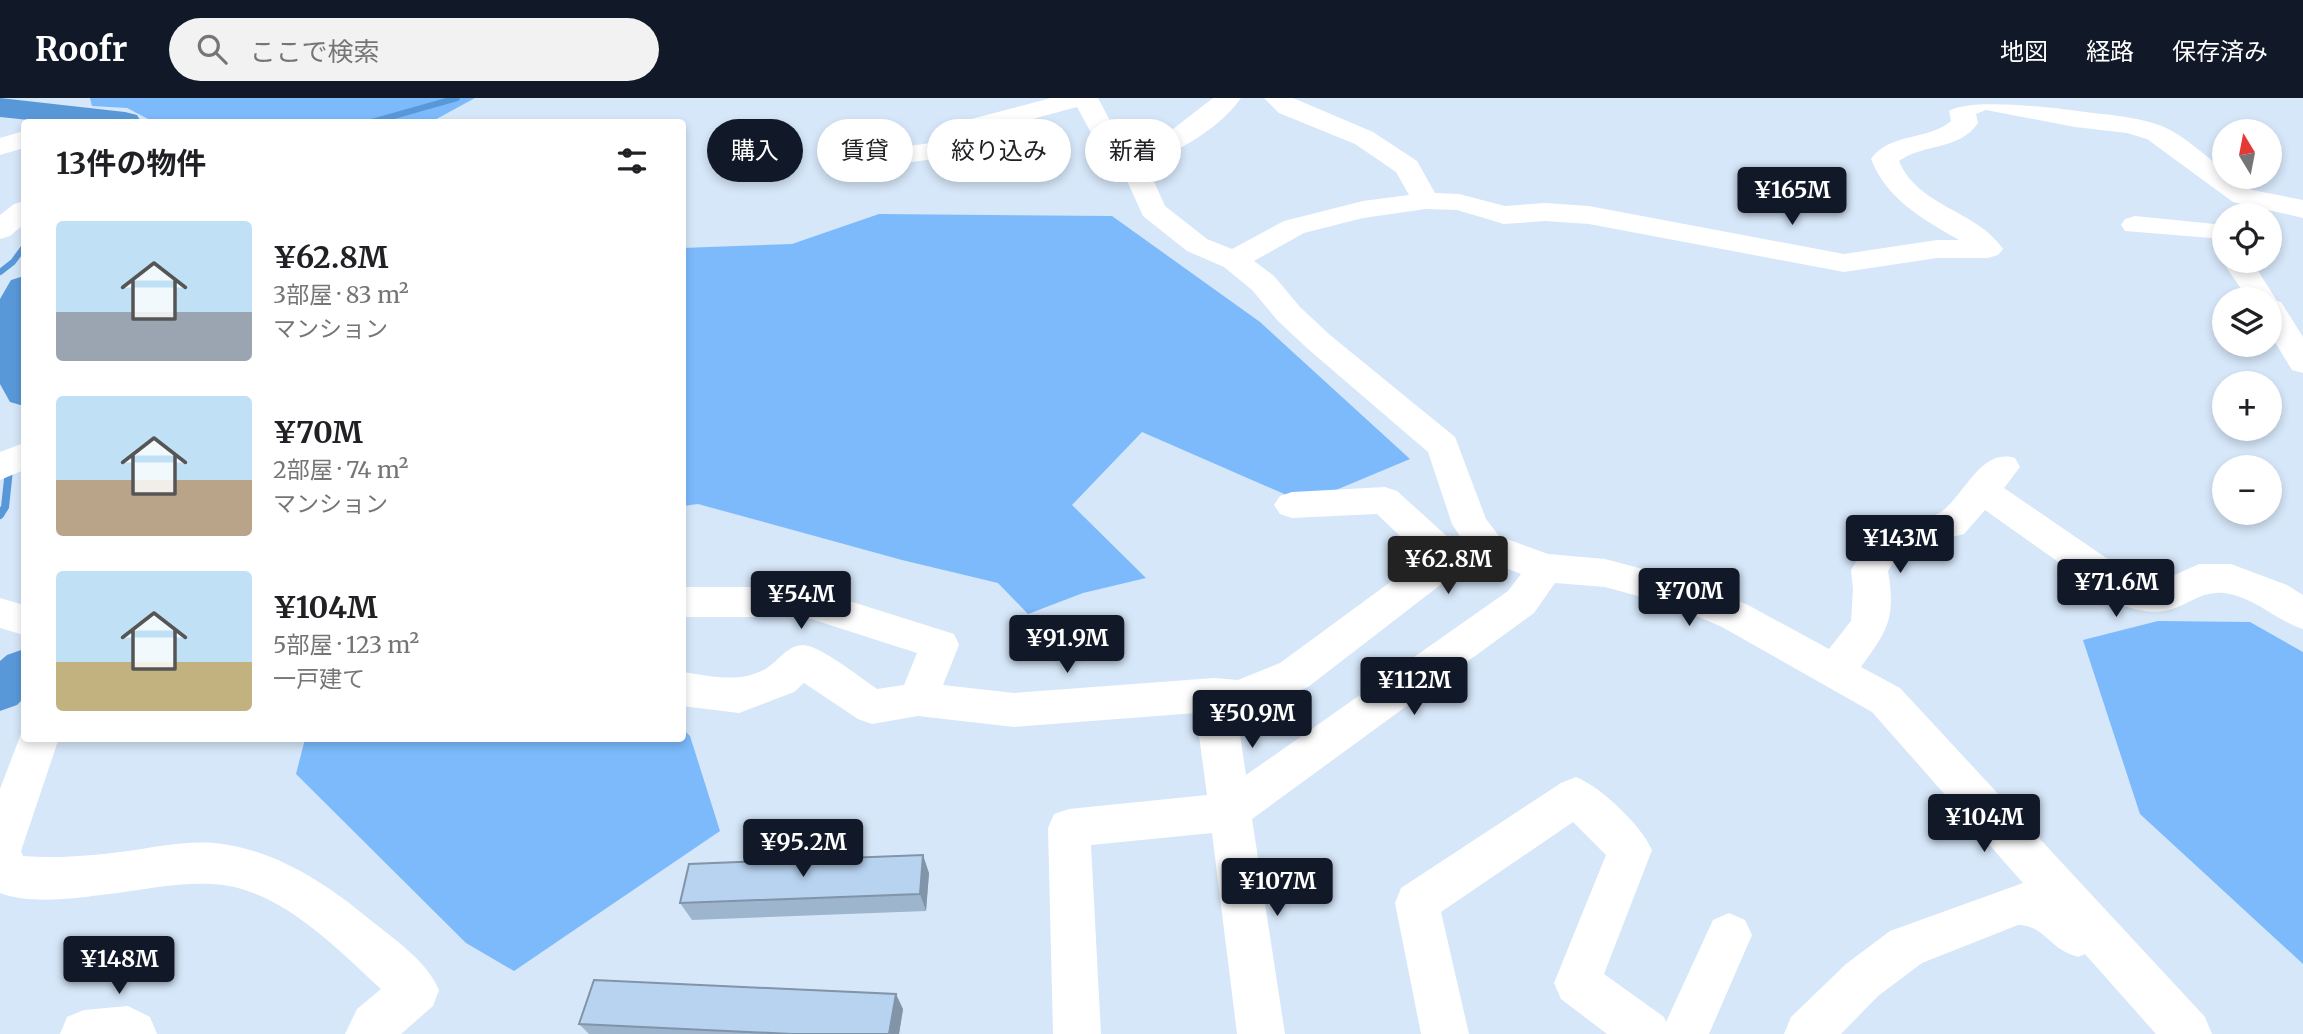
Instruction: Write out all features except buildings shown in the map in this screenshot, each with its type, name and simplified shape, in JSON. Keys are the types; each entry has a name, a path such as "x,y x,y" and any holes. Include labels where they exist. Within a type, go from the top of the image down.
{"street":[{"path":"913,154 948,149 954,132 1083,98 1095,119"},
{"path":"1181,135 1228,98"},
{"path":"1277,98 1288,107 1364,138 1407,167 1426,201"},
{"path":"1234,260 1294,227 1363,210 1426,201 1459,202 1504,215 1545,212 1589,215 1844,262 1937,249 1988,249 1980,240 1901,190 1891,178 1885,159 1900,150 1948,138 1965,123 1962,111 1980,100 2094,122 2144,128 2156,133 2213,203"},
{"path":"0,147 21,140"},
{"path":"1141,182 1153,210 1197,245 1234,260 1264,283 1289,314 1319,342 1443,446 1470,524 1486,547 1546,568 1605,573 1679,592 1735,616 1886,700 2174,1018"},
{"path":"2282,212 2303,209"},
{"path":"0,230 21,212"},
{"path":"2136,225 2212,222"},
{"path":"2282,328 2303,362"},
{"path":"0,467 21,456"},
{"path":"1835,671 1870,625 1872,589 1869,570 1890,538 1951,523 1992,479 2129,593 2162,597 2199,579 2231,579 2274,595 2303,614"},
{"path":"686,689 739,696 780,680 803,661 872,707 918,699 1014,710 1214,695 1239,697 1294,675 1448,559 1385,500 1292,505"},
{"path":"1077,1034 1069,828 1228,812 1521,602 1546,568"},
{"path":"686,602 805,603 940,645 918,699"},
{"path":"0,613 21,619"},
{"path":"1214,695 1228,812 1261,1034"},
{"path":"37,742 9,794 0,851 10,876 35,879 91,877 181,864 214,864 265,875 292,890 343,926 416,990 374,1026 369,1034"},
{"path":"1445,1034 1417,903 1576,796 1630,850 1577,983 1647,1034"},
{"path":"1808,1034 1862,980 1906,947 2018,904 2032,902 2051,913 2174,1018"},
{"path":"1685,1034 1729,935"},
{"path":"84,1034 128,1030 133,1034"}],"shaded area":[{"path":"90,98 475,98 436,119 148,119 127,108 92,106"},
{"path":"879,214 1112,216 1260,322 1410,459 1305,503 1142,432 1072,505 1146,578 1083,593 1028,614 998,583 902,560 698,504 686,506 686,248 792,244"},
{"path":"2158,621 2250,622 2303,652 2303,964 2140,814 2083,640"},
{"path":"686,732 690,736 720,831 514,971 466,943 296,774 304,742 686,742"}],"waterway":[{"path":"383,119 457,98"},
{"path":"0,107 100,119"},
{"path":"0,272 21,251"},
{"path":"21,295 8,329 7,340 11,363 21,386"},
{"path":"0,515 5,507 9,470"},
{"path":"0,690 21,672"}]}
